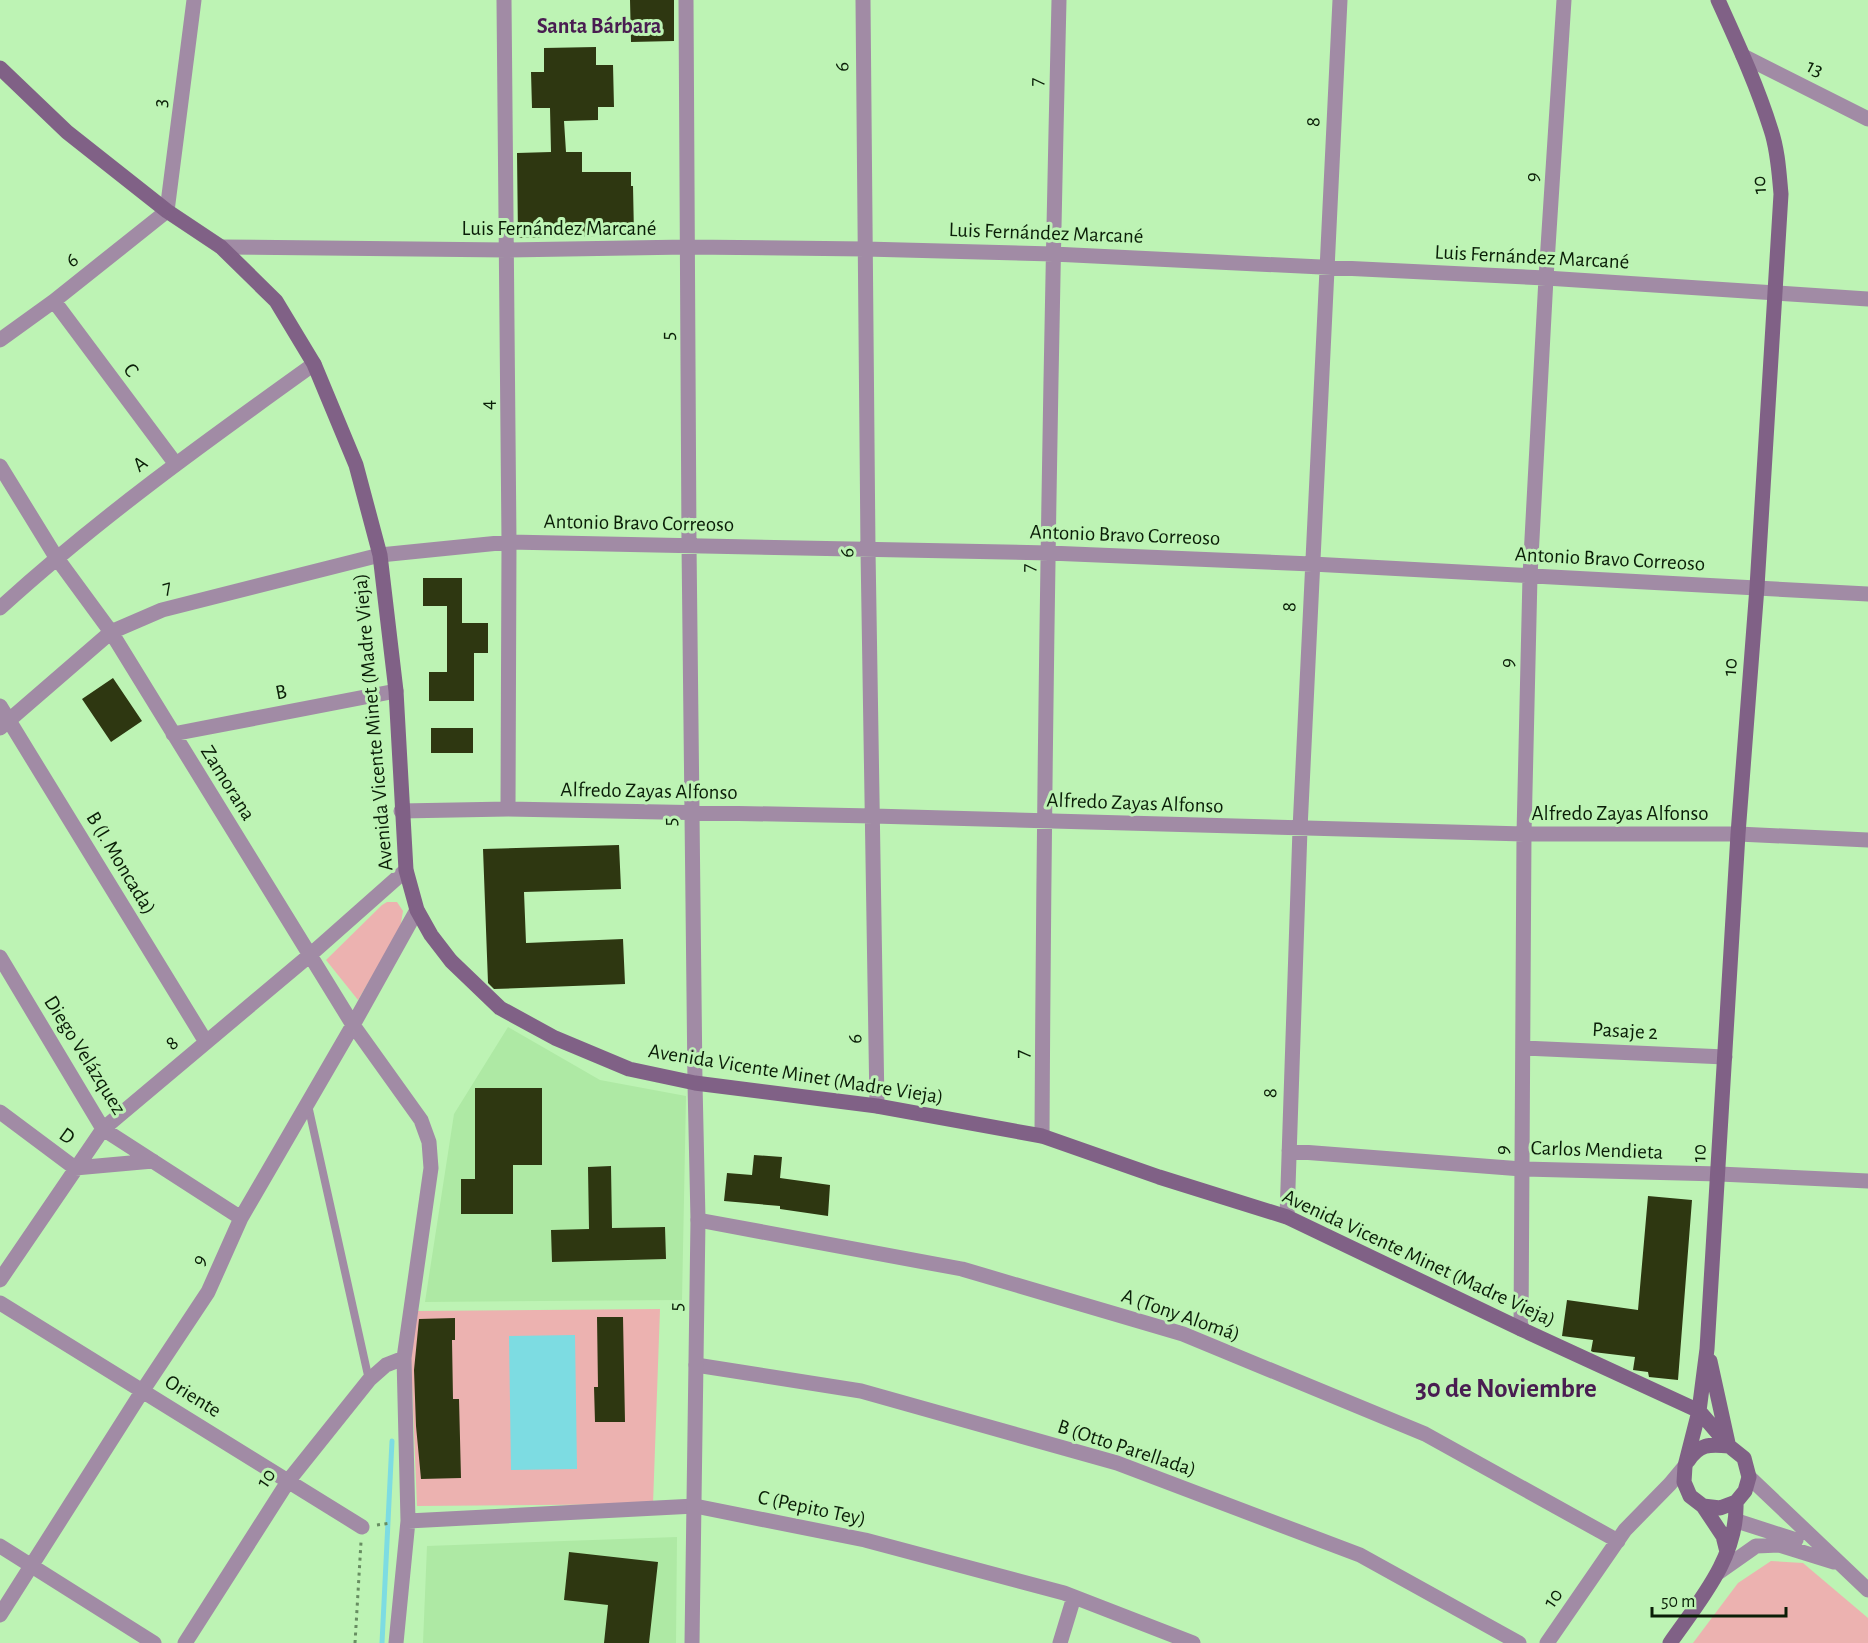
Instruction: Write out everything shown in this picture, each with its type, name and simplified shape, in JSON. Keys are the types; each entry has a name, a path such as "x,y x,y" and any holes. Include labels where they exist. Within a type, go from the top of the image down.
{"main road":[{"name":"10","path":"1718,0 1772,131 1779,163 1781,194 1757,586 1738,834 1707,1349 1699,1411 1684,1466 1684,1482 1690,1496 1703,1506 1723,1536 1727,1552"},
{"name":"Avenida Vicente Minet (Madre Vieja)","path":"0,68 68,132 167,211 221,247 276,301 314,364 356,465 380,555 396,691 406,870 417,910 431,935 451,961 500,1008 555,1038 629,1069 695,1083 877,1106 1042,1136 1159,1177 1287,1217 1699,1411"},
{"name":"10","path":"1707,1349 1729,1446"},
{"path":"1699,1411 1729,1446"},
{"name":"10","path":"1684,1466 1694,1451 1711,1444 1729,1446 1744,1458 1749,1477"},
{"path":"1703,1506 1720,1508 1736,1502 1745,1491 1749,1477"},
{"path":"1670,1643 1719,1572 1737,1521 1736,1502"}],"street":[{"name":"3","path":"167,211 194,0"},
{"name":"4","path":"504,0 509,542 508,809"},
{"name":"5","path":"686,0 691,813 698,1220 692,1643"},
{"name":"6","path":"862,0 877,1106"},
{"name":"7","path":"1042,1136 1044,822 1059,0"},
{"name":"8","path":"1287,1217 1300,829 1340,0"},
{"name":"9","path":"1521,1329 1524,834 1530,576 1564,0"},
{"name":"13","path":"1743,56 1868,119"},
{"name":"6","path":"0,340 54,302 167,211"},
{"name":"Luis Fernández Marcané","path":"221,247 507,250 865,249 1053,254 1546,278 1868,299"},
{"name":"C","path":"54,302 175,463"},
{"name":"A","path":"0,608 56,557 175,463 314,364"},
{"name":"Zamorana","path":"0,466 56,557 111,632 353,1025 421,1120 429,1142 431,1168 404,1358"},
{"name":"Antonio Bravo Correoso","path":"380,555 509,542 1049,553 1757,586 1868,594"},
{"name":"7","path":"4,724 111,632 162,610 380,555"},
{"name":"B","path":"173,734 396,691"},
{"name":"B (I. Moncada)","path":"0,706 4,724 206,1042"},
{"name":"Alfredo Zayas Alfonso","path":"401,811 508,809 873,816 1524,834 1738,834 1868,840"},
{"name":"8","path":"0,1280 104,1129 310,955 406,870"},
{"name":"9","path":"0,1616 208,1292 241,1218 417,910"},
{"name":"Diego Velázquez","path":"0,957 104,1129 241,1218"},
{"name":"Pasaje 2","path":"1523,1048 1725,1057"},
{"name":"D","path":"0,1113 75,1168 153,1161"},
{"name":"Carlos Mendieta","path":"1289,1151 1522,1169 1719,1174 1868,1181"},
{"name":"A (Tony Alomá)","path":"698,1220 962,1269 1183,1334 1425,1434 1618,1541"},
{"name":"Oriente","path":"0,1303 362,1527"},
{"name":"10","path":"185,1643 289,1480 369,1380 386,1365 404,1358"},
{"path":"396,1643 408,1521 404,1358"},
{"name":"B (Otto Parellada)","path":"696,1365 861,1391 1117,1463 1360,1555 1519,1643"},
{"name":"10","path":"1547,1643 1625,1530 1670,1485 1684,1466"},
{"path":"1749,1477 1868,1590"},
{"name":"C (Pepito Tey)","path":"408,1521 695,1506 865,1540 1074,1597 1193,1643"},
{"path":"1737,1521 1822,1548"},
{"path":"1719,1572 1756,1546 1779,1545 1838,1563"},
{"path":"0,1546 154,1643"},
{"path":"1060,1643 1074,1597"}],"lane":[{"path":"308,1102 369,1380"}],"path":[{"path":"355,1643 362,1527 408,1521"}],"shaded area":[{"path":"387,902 397,902 403,911 400,929 358,1000 326,960"},
{"path":"508,1027 600,1080 686,1096 682,1300 425,1302 454,1114"},
{"path":"660,1309 653,1504 417,1506 411,1359 414,1311"},
{"path":"677,1537 676,1643 423,1643 427,1546"},
{"path":"1771,1561 1803,1563 1868,1618 1868,1643 1693,1643 1738,1583"}],"water":[{"path":"575,1335 577,1469 511,1470 509,1336"}],"building":[{"path":"630,0 674,0 674,41 631,42"},
{"path":"596,47 596,65 613,65 614,107 598,107 598,120 564,121 566,152 582,152 582,172 631,172 634,235 518,238 517,153 551,152 550,108 532,108 531,72 544,72 544,48"},
{"path":"423,578 462,578 462,623 488,623 488,653 474,653 474,701 429,701 429,672 447,672 447,606 423,606"},
{"path":"113,678 142,721 111,742 82,699"},
{"path":"431,728 473,728 473,753 431,753"},
{"path":"619,845 621,889 524,892 526,943 623,939 625,984 494,989 488,983 483,849"},
{"path":"475,1088 542,1088 542,1165 513,1165 513,1214 461,1214 461,1179 475,1179"},
{"path":"754,1155 782,1157 780,1178 830,1185 828,1216 780,1209 780,1206 724,1201 727,1173 752,1175"},
{"path":"611,1166 612,1228 665,1227 666,1259 552,1262 551,1230 589,1229 588,1167"},
{"path":"1648,1196 1692,1200 1678,1380 1649,1377 1648,1372 1633,1370 1635,1357 1593,1352 1591,1351 1593,1340 1562,1336 1567,1300 1638,1310"},
{"path":"597,1317 623,1317 625,1422 595,1422 594,1387 598,1387"},
{"path":"455,1318 455,1340 452,1340 453,1399 459,1399 461,1478 421,1479 414,1370 419,1319"},
{"path":"569,1552 658,1562 649,1643 604,1643 608,1605 564,1600"}],"waterway":[{"path":"382,1643 392,1441"}],"district":[{"name":"Santa Bárbara","path":"599,26"},
{"name":"30 de Noviembre","path":"1506,1388"}]}
